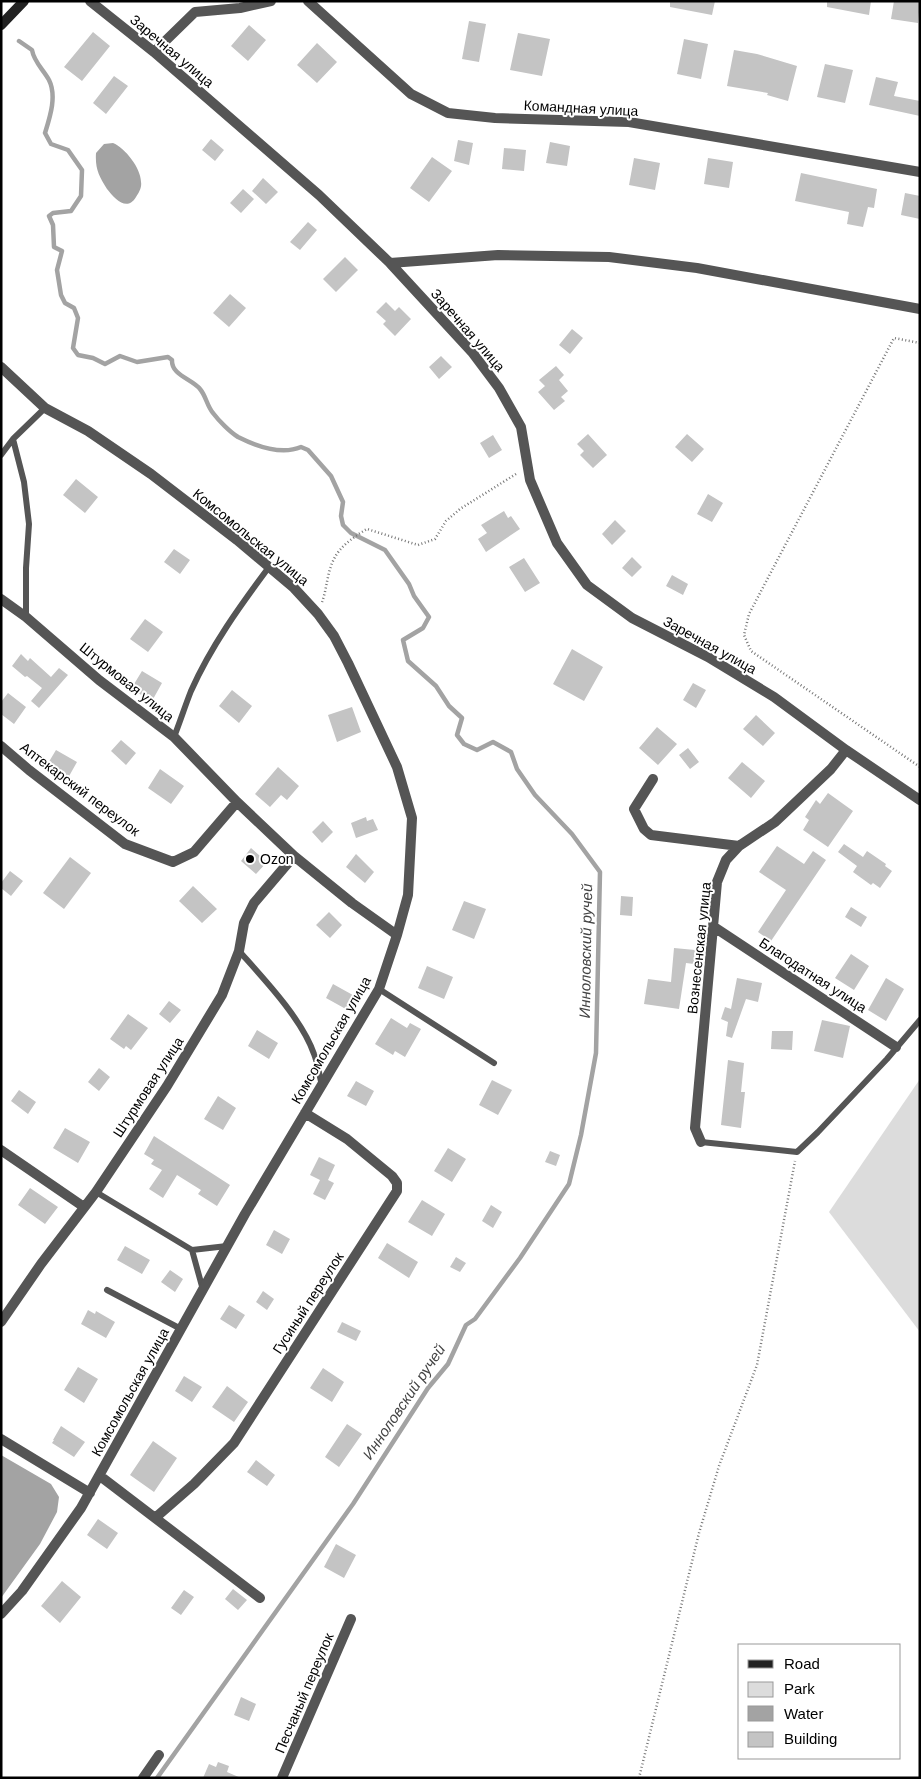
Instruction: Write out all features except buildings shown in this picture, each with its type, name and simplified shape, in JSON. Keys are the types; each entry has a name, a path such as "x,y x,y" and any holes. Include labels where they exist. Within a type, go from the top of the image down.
{"main road":[{"path":"1,25 24,1"}],"street":[{"name":"Заречная улица","path":"90,1 154,52 319,195 390,263 472,352 500,388 521,427 530,480 557,543 587,585 632,618 708,657 774,696 846,750 920,800"},
{"path":"154,52 195,12 240,8 271,1"},
{"name":"Командная улица","path":"308,1 411,94 448,114 495,118 629,122 920,172"},
{"path":"390,263 498,255 609,257 697,268 920,309"},
{"name":"Комсомольская улица","path":"1,367 44,408 88,431 151,474 237,540 294,588 334,636 397,767 412,818 408,895 379,989 227,1246 81,1508 22,1591 1,1614"},
{"name":"Штурмовая улица","path":"1,599 99,680 174,737 237,802 294,856 352,903 397,935"},
{"name":"Аптекарский переулок","path":"1,746 125,844 172,862 194,852 237,802"},
{"name":"Вознесенская улица","path":"701,1142 695,1128 717,882 726,860 739,846 775,822 831,770 846,750"},
{"path":"653,779 634,809 644,829 652,835 739,846"},
{"name":"Штурмовая улица","path":"1,1322 96,1192 167,1086 222,995 239,951 244,924 254,903 294,856"},
{"name":"Благодатная улица","path":"714,927 896,1047"},
{"name":"Гусиный переулок","path":"155,1518 194,1484 234,1443 396,1191 397,1183 392,1176 347,1139 305,1114"},
{"path":"1,1150 84,1207"},
{"path":"1,1438 90,1493"},
{"path":"100,1476 260,1598"},
{"name":"Песчаный переулок","path":"282,1778 351,1619"},
{"path":"143,1778 159,1755"}],"lane":[{"path":"1,455 44,408"},
{"path":"13,440 24,482 28,524 26,618"},
{"path":"174,737 192,690 212,651 242,604 269,567"},
{"path":"239,951 286,1006 305,1034 314,1054 322,1085"},
{"path":"379,989 494,1063"},
{"path":"701,1142 797,1152 887,1059 920,1020"},
{"path":"96,1192 192,1250 227,1246"},
{"path":"192,1250 203,1290"},
{"path":"107,1290 181,1329"}],"path":[{"path":"920,342 894,338 749,614 744,635 751,651 920,767"},
{"path":"314,610 323,601 334,559 358,534 367,529 418,545 434,539 446,521 460,509 528,468"},
{"path":"639,1778 699,1533 719,1466 757,1365 797,1152"}],"green space":[{"path":"920,1079 920,1332 829,1212"}],"water":[{"path":"113,143 132,159 140,177 140,190 132,201 125,204 117,200 110,193 97,168 96,153 104,144"},
{"path":"1,1455 51,1484 59,1497 57,1512 40,1544 1,1598"}],"waterway":[{"name":"Инноловский ручей","path":"19,41 32,50 51,86 53,100 45,133 51,144 68,150 82,170 81,196 71,211 53,213 49,216 53,225 54,247 62,251 57,270 61,295 65,303 74,308 78,318 73,348 78,355 93,358 105,364 120,356 137,362 168,357 172,360 178,373 200,389 218,419 238,437 277,450 301,447 308,450 331,476 343,502 341,516 343,525 351,533 385,550 429,617 423,628 403,640 408,661 436,686 449,706 462,718 457,735 464,744 477,750 493,742 511,752 517,769 535,795 572,834 600,872 596,1053 581,1135 569,1184 520,1258 475,1319 466,1325 448,1364 428,1388 353,1504 157,1778"}],"place":[{"name":"Ozon","path":"250,859"}]}
